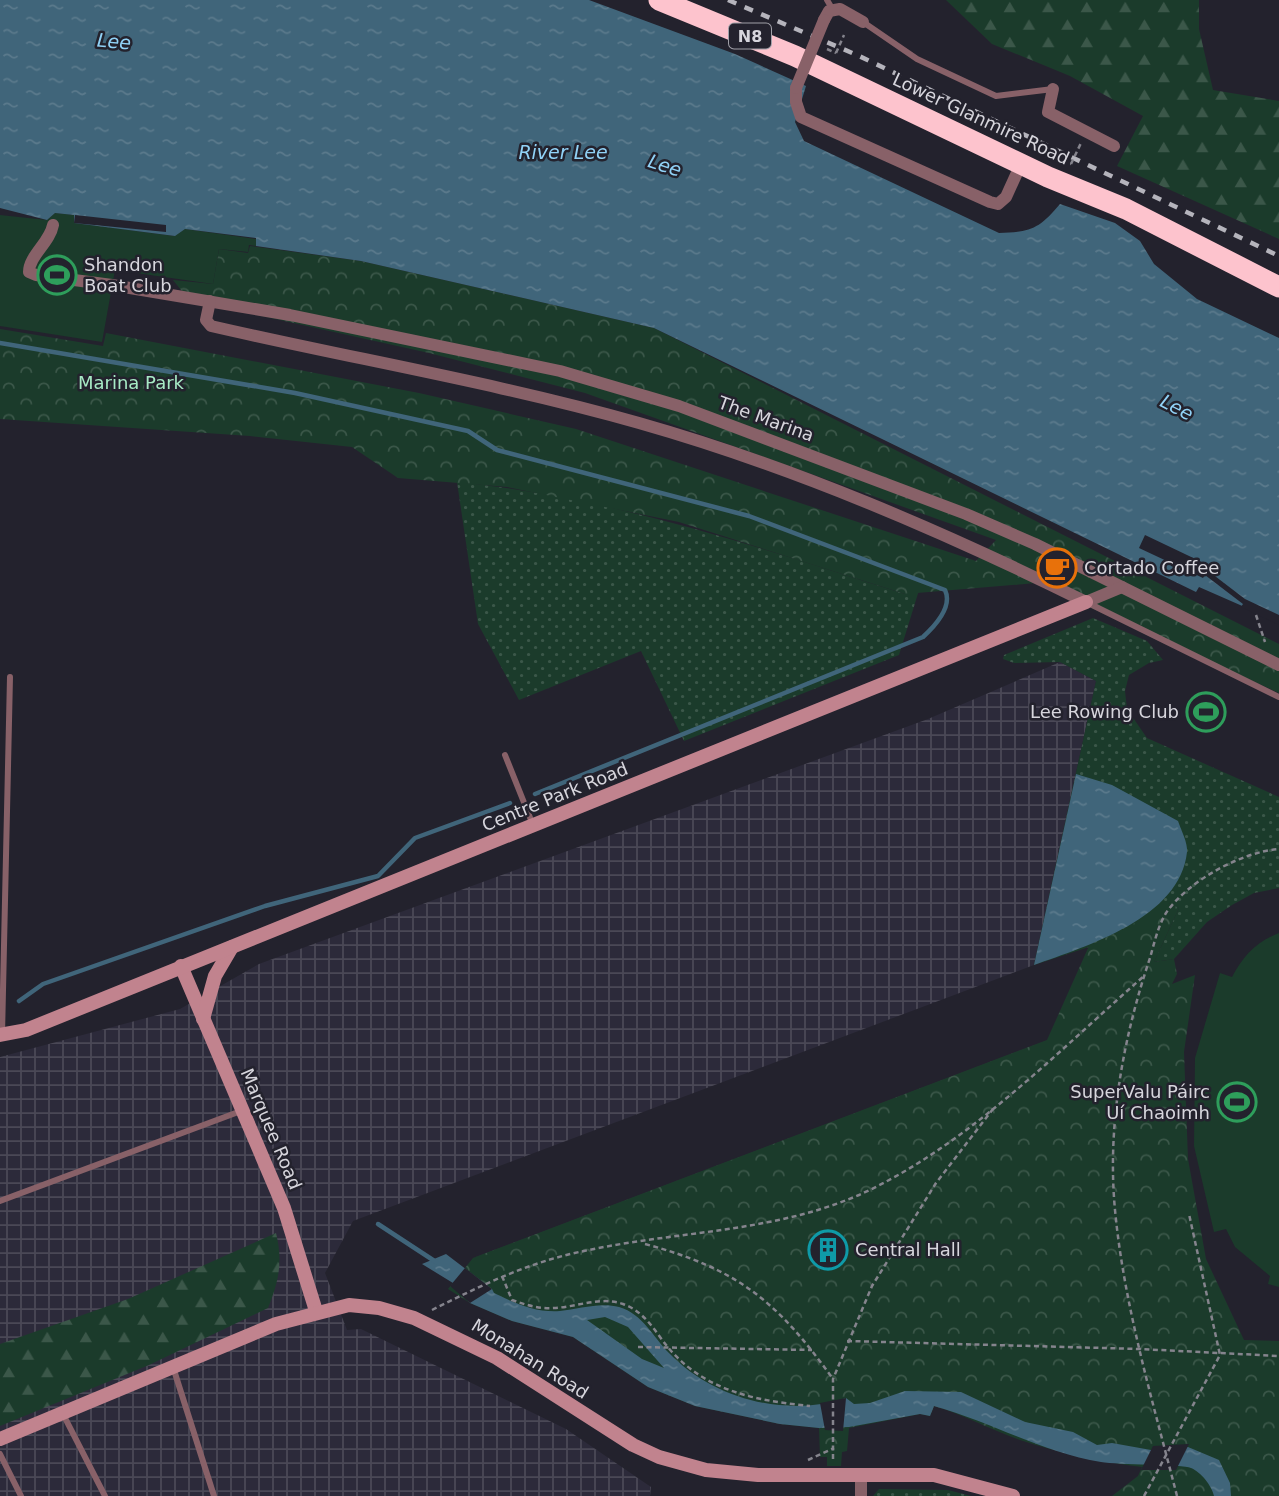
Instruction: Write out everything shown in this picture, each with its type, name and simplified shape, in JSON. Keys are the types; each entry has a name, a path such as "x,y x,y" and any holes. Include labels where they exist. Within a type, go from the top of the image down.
{"highway":[{"name":"Lower Glanmire Road","path":"659,0 795,56 1021,164 1126,209 1279,287"}],"street":[{"path":"863,22 853,14 828,10 796,88 796,103 801,117 998,204 1006,197 1021,164"},
{"path":"1053,89 1048,113 1114,146"},
{"name":"The Marina","path":"53,225 49,240 29,266 29,272 36,275 210,301 560,371 679,406 967,514 1277,664"},
{"path":"210,301 206,320 211,326 552,400 681,436 803,477 895,513 1086,602"},
{"name":"Centre Park Road","path":"1,1035 26,1030 1122,587"},
{"path":"203,1019 215,976 232,947"},
{"name":"Marquee Road","path":"181,966 284,1208 316,1311"},
{"name":"Monahan Road","path":"0,1439 256,1331 316,1311 349,1305 379,1308 455,1335 498,1358 620,1437 671,1461 733,1473 934,1475 1013,1496"},
{"path":"860,1475 861,1496"}],"lane":[{"path":"863,22 917,59 996,96 1053,89"},
{"path":"1086,602 1279,697"},
{"path":"1,1035 10,677"},
{"path":"505,755 533,827"},
{"path":"0,1201 241,1111"},
{"path":"173,1367 214,1496"},
{"path":"62,1414 105,1496"},
{"path":"0,1454 20,1496"}],"path":[{"path":"826,48 836,53 844,35"},
{"path":"1047,154 1071,164 1081,143"},
{"path":"1256,615 1277,664"},
{"path":"1177,1496 1140,1349 1118,1234 1114,1168 1119,1083 1143,976 1168,911 1220,868 1245,856 1279,849"},
{"path":"434,1316 427,1313 530,1264 587,1250 736,1230 807,1213 858,1195 938,1149 995,1106 1143,976"},
{"path":"832,1475 833,1380 847,1341 872,1286 903,1234 936,1183 995,1106"},
{"path":"1144,1496 1180,1434 1220,1355 1189,1214"},
{"path":"641,1243 686,1255 722,1270 768,1302 812,1350 833,1380"},
{"path":"502,1276 512,1300 536,1307 551,1309 589,1302 624,1304 650,1322 666,1348 696,1373 723,1388 770,1402 810,1406"},
{"path":"847,1341 1140,1349 1279,1356"},
{"path":"638,1347 812,1350"},
{"path":"805,1461 834,1448"}],"shaded area":[{"path":"1060,662 1096,681 1034,965 353,1221 325,1273 347,1330 361,1329 566,1429 651,1487 650,1496 0,1496 0,1057 180,1009 259,964 928,719"}],"green space":[{"path":"946,0 1199,0 1199,29 1213,90 1279,101 1279,239 1117,166 1143,116 1070,76 992,44"},
{"name":"Shandon Boat Club","path":"55,213 75,215 75,223 174,236 185,229 256,239 256,246 249,245 248,252 219,249 213,284 115,270 102,342 0,326 0,215 47,220"},
{"name":"Marina Park","path":"250,246 361,261 654,328 1279,644 1279,693 1036,583 905,594 679,522 507,487 398,478 352,447 250,436 0,419 0,329 103,346 106,333 419,393 576,429 976,561 996,540 585,393 429,353 189,300 173,280 213,284 219,249 248,253"},
{"path":"457,482 572,499 684,526 905,594 920,587 899,655 684,741 641,651 519,700 478,624"},
{"path":"1093,618 1147,641 1163,660 1149,663 1129,675 1125,691 1127,709 1147,738 1279,797 1279,888 1254,893 1232,905 1207,922 1174,959 1154,962 1179,908 1169,903 1140,976 980,1111 473,1258 1048,1040 1089,947 1034,965 1096,681 1060,662 1014,663 1003,659 1004,655"},
{"path":"1161,899 1179,908 1154,962 1174,959 1177,974 1172,984 1195,975 1184,1052 1188,1159 1206,1259 1244,1340 1279,1341 1279,1496 1112,1496 1138,1476 1142,1467 1035,1445 934,1406 930,1416 920,1414 849,1428 847,1451 842,1452 841,1466 827,1466 827,1457 820,1457 819,1428 780,1424 695,1406 648,1387 573,1337 512,1321 470,1303 448,1289 473,1258 1047,1040 1089,946 1143,919"},
{"name":"SuperValu Páirc Uí Chaoimh","path":"1279,933 1279,1287 1268,1284 1270,1276 1235,1247 1226,1229 1214,1232 1194,1146 1195,1058 1220,973 1232,977 1251,951"},
{"path":"276,1233 279,1271 268,1308 149,1365 0,1426 0,1344 128,1299"},
{"path":"879,1489 948,1490 971,1496 873,1496"}],"water":[{"name":"River Lee","path":"0,0 589,0 735,54 806,86 795,122 804,141 999,233 1034,228 1060,204 1115,223 1140,241 1154,264 1197,299 1279,338 1279,622 1199,587 1196,592 654,328 361,261 256,246 256,238 185,229 175,236 74,223 74,215 55,213 47,220 0,208"},
{"path":"1076,774 1112,785 1178,821 1187,852 1181,875 1168,895 1149,912 1104,938 1034,965"},
{"path":"446,1254 494,1293 534,1309 560,1311 604,1305 627,1310 641,1320 669,1353 687,1369 729,1393 752,1400 799,1406 846,1398 854,1404 870,1403 905,1391 961,1392 1025,1422 1073,1432 1097,1445 1112,1443 1151,1450 1188,1447 1219,1460 1230,1483 1231,1496 1214,1496 1206,1480 1191,1468 1109,1463 1079,1457 934,1406 930,1416 920,1414 849,1427 819,1428 780,1424 695,1406 648,1387 573,1337 512,1321 470,1303 453,1283 422,1264","holes":["605,1317 628,1327 664,1368 642,1359 587,1320"]}],"pier":[{"path":"75,215 166,225 166,232 74,223"},
{"path":"1145,535 1208,565 1207,570 1245,599 1279,615 1279,625 1241,607 1243,604 1205,575 1203,578 1139,548"},
{"path":"465,1268 492,1289 470,1303 450,1286"},
{"path":"846,1398 843,1431 825,1430 820,1403"},
{"path":"1189,1444 1176,1470 1141,1470 1153,1446"}],"waterway":[{"path":"0,343 295,393 468,431 497,450 749,516 945,590 945,609 923,637 535,794"},
{"path":"19,1001 43,984 265,906 378,876 415,838 510,803"},
{"path":"378,1224 436,1262"}],"railway":[{"path":"728,0 857,55 1279,256"}],"place":[{"name":"Shandon Boat Club","path":"57,275"},
{"name":"Cortado Coffee","path":"1057,568"},
{"name":"Lee Rowing Club","path":"1206,712"},
{"name":"SuperValu Páirc Uí Chaoimh","path":"1237,1102"},
{"name":"Central Hall","path":"828,1250"}],"water label":[{"name":"Lee","path":"114,41"},
{"name":"Lee","path":"665,165"},
{"name":"Lee","path":"1177,407"}]}
